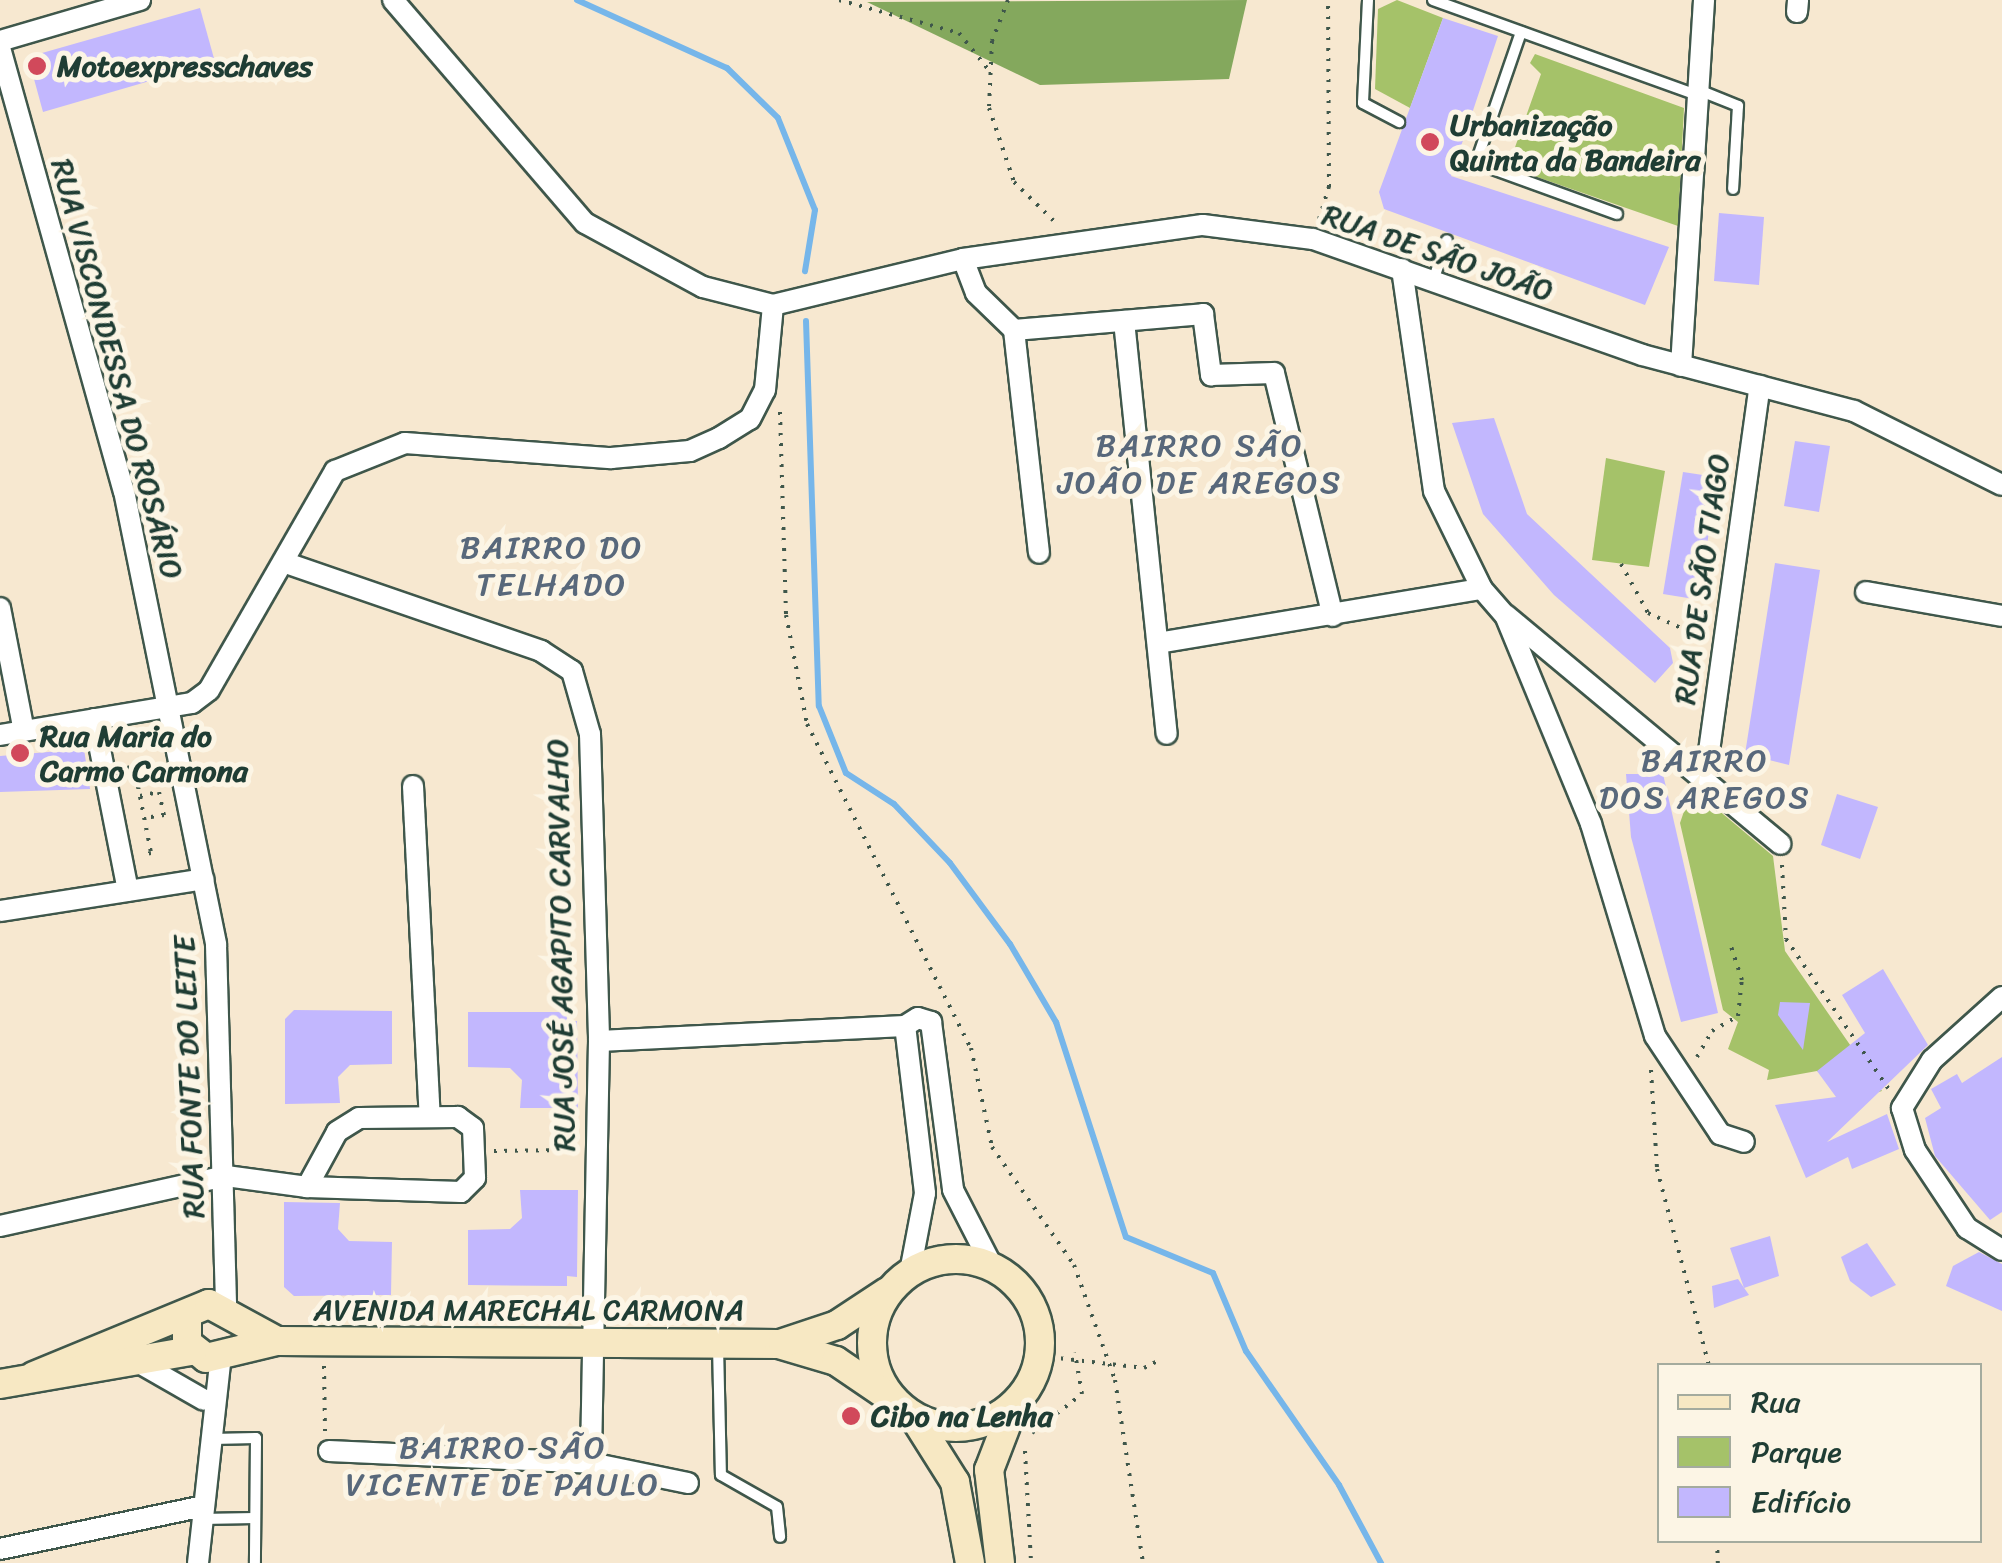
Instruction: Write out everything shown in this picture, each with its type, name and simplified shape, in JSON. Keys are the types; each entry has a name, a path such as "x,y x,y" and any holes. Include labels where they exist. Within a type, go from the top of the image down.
{"street":[{"path":"0,44 140,0"},
{"path":"0,734 192,703 223,674 289,564 335,471 405,443 611,458 690,451 750,419 768,380 773,305 625,252 585,222 393,0"},
{"path":"1681,366 1704,0"},
{"name":"RUA VISCONDESSA DO ROSÁRIO","path":"0,44 124,491 169,707"},
{"name":"RUA DE SÃO JOÃO","path":"773,305 963,259 1076,238 1203,224 1313,240 1681,366 1854,411 2002,485"},
{"path":"963,259 976,293 1014,330 1039,553"},
{"path":"1402,269 1434,491 1482,589 1505,615 1781,844"},
{"path":"1014,330 1202,314 1211,374 1274,373 1333,616"},
{"path":"1124,320 1167,734"},
{"name":"RUA DE SÃO TIAGO","path":"1705,780 1760,386"},
{"name":"RUA JOSÉ AGAPITO CARVALHO","path":"289,564 541,650 572,671 590,734 599,1041 590,1462"},
{"path":"1158,643 1482,589"},
{"path":"1866,592 2002,616"},
{"path":"0,608 24,731"},
{"path":"1505,615 1591,824 1654,1036 1720,1134 1744,1142"},
{"name":"RUA FONTE DO LEITE","path":"169,707 216,944 226,1176 221,1268 213,1314"},
{"path":"94,720 128,891"},
{"path":"414,786 430,1118"},
{"path":"0,910 204,879"},
{"path":"2002,997 1932,1060 1902,1108 1915,1150 1967,1228 2002,1250"},
{"path":"599,1041 931,1022 953,1190 992,1266 1031,1302 1040,1356 1015,1404 990,1470 1000,1563"},
{"path":"906,1026 925,1192 910,1272"},
{"path":"0,1226 226,1176 306,1187 461,1192 475,1178 467,1121 430,1118 347,1122 306,1187"},
{"path":"970,1563 955,1482 903,1407 871,1346 888,1292 910,1272 936,1260 992,1266"},
{"name":"AVENIDA MARECHAL CARMONA","path":"780,1344 837,1325 888,1292"},
{"path":"0,1384 34,1376 213,1314 278,1341"},
{"path":"198,1563 198,1513 213,1314"},
{"path":"207,1431 204,1400 213,1314"},
{"path":"34,1376 143,1365 278,1341"},
{"name":"AVENIDA MARECHAL CARMONA","path":"278,1341 780,1344 836,1361 903,1407"},
{"path":"143,1365 204,1400"},
{"path":"903,1407 966,1427 1015,1404"},
{"path":"328,1451 590,1462 688,1482"},
{"path":"0,1549 198,1513"}],"lane":[{"path":"1368,0 1363,104 1399,122"},
{"path":"1432,0 1738,106 1733,189"},
{"path":"1521,32 1476,163 1617,214"},
{"path":"1433,281 1447,240"},
{"path":"718,1344 721,1475 777,1507 780,1537"},
{"path":"207,1431 256,1438 255,1563"},
{"path":"198,1513 255,1518"}],"path":[{"path":"839,0 959,34 991,73"},
{"path":"1008,0 991,73 999,153 1036,208 1076,238"},
{"path":"1313,240 1328,186 1328,0"},
{"path":"768,380 783,425 786,615 807,724 972,1048 992,1147 1074,1265 1110,1364 1143,1563"},
{"path":"1622,564 1658,622 1723,641"},
{"path":"140,796 159,792 164,814 144,818"},
{"path":"1781,844 1786,939 1902,1108"},
{"path":"1686,1086 1705,1039 1738,1016 1742,980 1730,944"},
{"path":"1654,1036 1648,1105 1658,1170 1708,1363"},
{"path":"474,1152 597,1150"},
{"path":"1031,1563 1025,1450 1052,1410 1082,1394 1075,1353"},
{"path":"1040,1356 1075,1353 1110,1364 1144,1368 1160,1360"},
{"path":"308,1365 324,1365 328,1451"}],"green space":[{"path":"1247,0 1229,79 1040,85 867,2"},
{"path":"1397,0 1443,18 1410,108 1375,89 1378,9"},
{"path":"1535,54 1684,108 1678,226 1508,167 1541,74 1530,63"},
{"path":"1606,458 1665,471 1649,567 1592,560"},
{"path":"1692,788 1773,856 1785,951 1882,1091 1858,1098 1817,1071 1767,1080 1769,1070 1728,1049 1738,1022 1723,1010 1680,823"}],"building":[{"path":"200,8 215,62 43,112 28,57"},
{"name":"Urbanização Quinta da Bandeira","path":"1443,18 1498,36 1451,176 1669,247 1645,305 1384,209 1379,192"},
{"path":"1719,213 1764,217 1759,285 1714,281"},
{"path":"1494,418 1527,514 1670,648 1673,663 1655,683 1554,595 1483,514 1452,423"},
{"path":"1795,441 1830,446 1819,512 1784,506"},
{"path":"1683,472 1716,477 1700,600 1663,594"},
{"path":"1775,563 1820,570 1789,765 1745,754"},
{"path":"84,749 90,789 0,792 0,756"},
{"path":"1626,774 1663,774 1718,1013 1681,1022 1631,837"},
{"path":"1837,794 1878,807 1860,859 1821,845"},
{"path":"1883,969 1928,1045 1827,1142 1887,1114 1899,1149 1852,1169 1848,1157 1806,1178 1775,1105 1836,1097 1817,1071 1865,1033 1842,995"},
{"path":"1780,1002 1810,1003 1803,1050 1778,1015"},
{"path":"294,1010 392,1011 392,1064 350,1065 338,1077 340,1103 285,1104 285,1019"},
{"path":"468,1012 567,1012 567,1022 577,1021 578,1108 520,1108 522,1080 510,1068 468,1067"},
{"path":"2002,1057 2002,1212 1990,1220 1935,1156 1925,1118 1941,1108 1931,1089 1957,1074 1962,1083"},
{"path":"520,1190 578,1190 577,1277 567,1276 567,1286 468,1285 468,1230 510,1229 522,1218"},
{"path":"284,1202 340,1203 338,1229 349,1241 392,1242 391,1295 294,1296 284,1287"},
{"path":"1770,1236 1779,1276 1744,1288 1730,1248"},
{"path":"1867,1243 1896,1285 1871,1297 1850,1281 1841,1257"},
{"path":"1979,1252 2002,1264 2002,1311 1946,1286 1953,1266"},
{"path":"1738,1279 1749,1295 1714,1308 1712,1286"}],"waterway":[{"path":"577,0 727,68 778,118 815,210 805,271"},
{"path":"806,321 819,706 846,773 894,804 950,863 1010,944 1056,1022 1126,1237 1213,1273 1246,1351 1339,1485 1381,1563"}],"place":[{"name":"Motoexpresschaves","path":"37,66"},
{"name":"Urbanização Quinta da Bandeira","path":"1430,142"},
{"name":"Rua Maria do Carmo Carmona","path":"20,753"},
{"name":"Cibo na Lenha","path":"851,1416"}],"district":[{"name":"BAIRRO SÃO JOÃO DE AREGOS","path":"1200,466"},
{"name":"BAIRRO DO TELHADO","path":"552,568"},
{"name":"BAIRRO DOS AREGOS","path":"1705,780"},
{"name":"BAIRRO SÃO VICENTE DE PAULO","path":"503,1468"}]}
